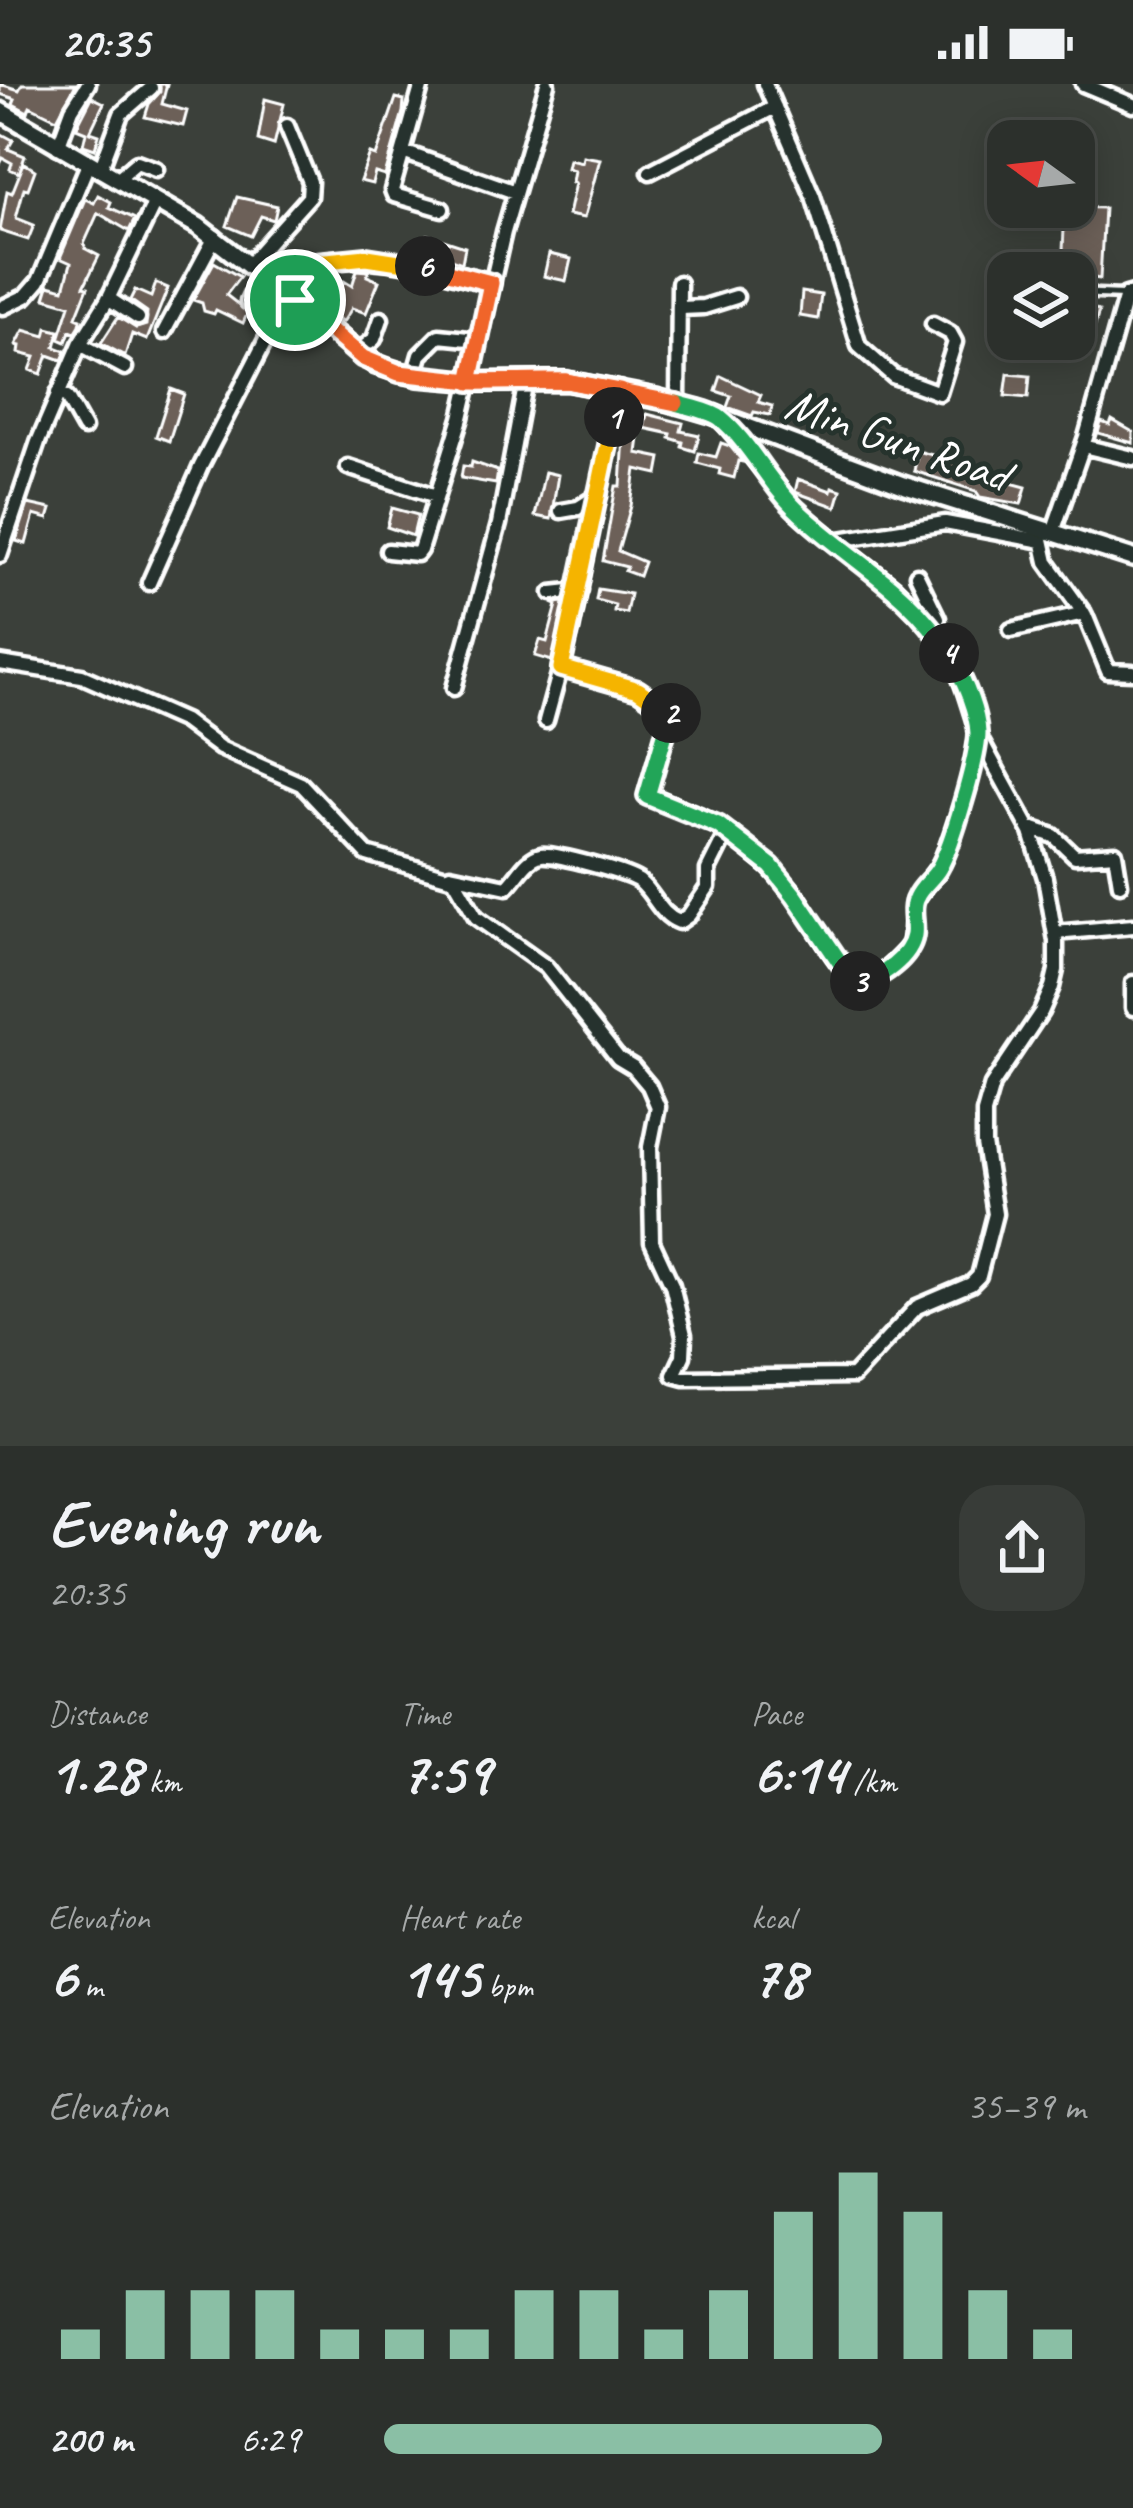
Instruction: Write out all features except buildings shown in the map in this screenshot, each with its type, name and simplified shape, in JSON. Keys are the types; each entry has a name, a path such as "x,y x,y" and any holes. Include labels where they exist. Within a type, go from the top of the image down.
{"street":[{"path":"58,147 88,84"},
{"path":"422,84 392,193 442,208"},
{"path":"388,550 418,553 470,382 491,283 547,84"},
{"path":"765,84 804,171 845,310 864,353 893,376 939,393 956,342 933,324"},
{"path":"1083,84 1133,105"},
{"path":"3,307 26,296 38,281 121,114 152,88"},
{"path":"650,172 775,106"},
{"name":"Min Gun Road","path":"0,111 214,238 376,365 414,376 470,382 566,381 678,404 1045,534 1133,559"},
{"path":"248,302 255,268 309,197 310,182 287,126"},
{"path":"403,152 515,192"},
{"path":"116,180 137,163 156,169"},
{"path":"1,547 58,393 155,202"},
{"path":"164,332 214,238"},
{"path":"149,583 201,466 292,297 316,262 402,261 491,283"},
{"path":"678,404 679,283"},
{"path":"1130,294 1083,446 1045,534 1047,562 1084,613 1108,671 1133,672"},
{"path":"681,308 736,297"},
{"path":"108,298 138,318"},
{"path":"357,353 376,337 381,320"},
{"path":"414,376 420,355 439,336 478,340"},
{"path":"80,344 124,368"},
{"path":"454,688 499,524 526,381"},
{"path":"546,721 580,590 620,391"},
{"path":"58,393 71,403 84,428"},
{"path":"445,874 457,884 476,917 552,973 618,1058 633,1067 655,1096 657,1116 650,1158 652,1242 673,1285 684,1335 683,1356 674,1375 854,1376 917,1307 976,1281 995,1214 984,1113 992,1085 1041,1012 1056,970 1045,878 1028,827 978,734 958,670 935,631 894,587 782,496 718,416"},
{"path":"1083,446 1133,458"},
{"path":"348,467 436,496"},
{"path":"561,512 599,495"},
{"path":"833,542 945,523 1045,534"},
{"path":"917,574 938,618 935,631"},
{"path":"552,593 580,590"},
{"path":"1011,629 1084,613"},
{"path":"0,663 82,676 184,721 220,748 301,784 358,847 375,858 507,887 533,858 553,856 628,874 648,890 667,916 682,922 708,887 708,870 727,832"},
{"path":"561,668 638,690 669,711 647,796 699,815 771,866 845,970 860,981 872,980 914,940 914,902 943,861 968,787 978,734"},
{"path":"1028,827 1054,836 1075,856 1115,853 1120,884"},
{"path":"1055,933 1133,926"},
{"path":"1133,983 1133,1008"}],"lane":[{"path":"1095,293 1130,294"}],"route":[{"path":"295,300 313,264 357,258 402,261 491,283 478,340 470,382 480,382 526,381 549,380 566,381 627,392 656,398 718,416 799,513 925,617 958,670 978,734 968,787 943,861 914,902 914,940 886,970 872,980 854,979 771,866 718,825 647,796 669,711 638,690 561,668 620,391 566,381 480,382 418,377 399,373 363,358 295,300"}]}
